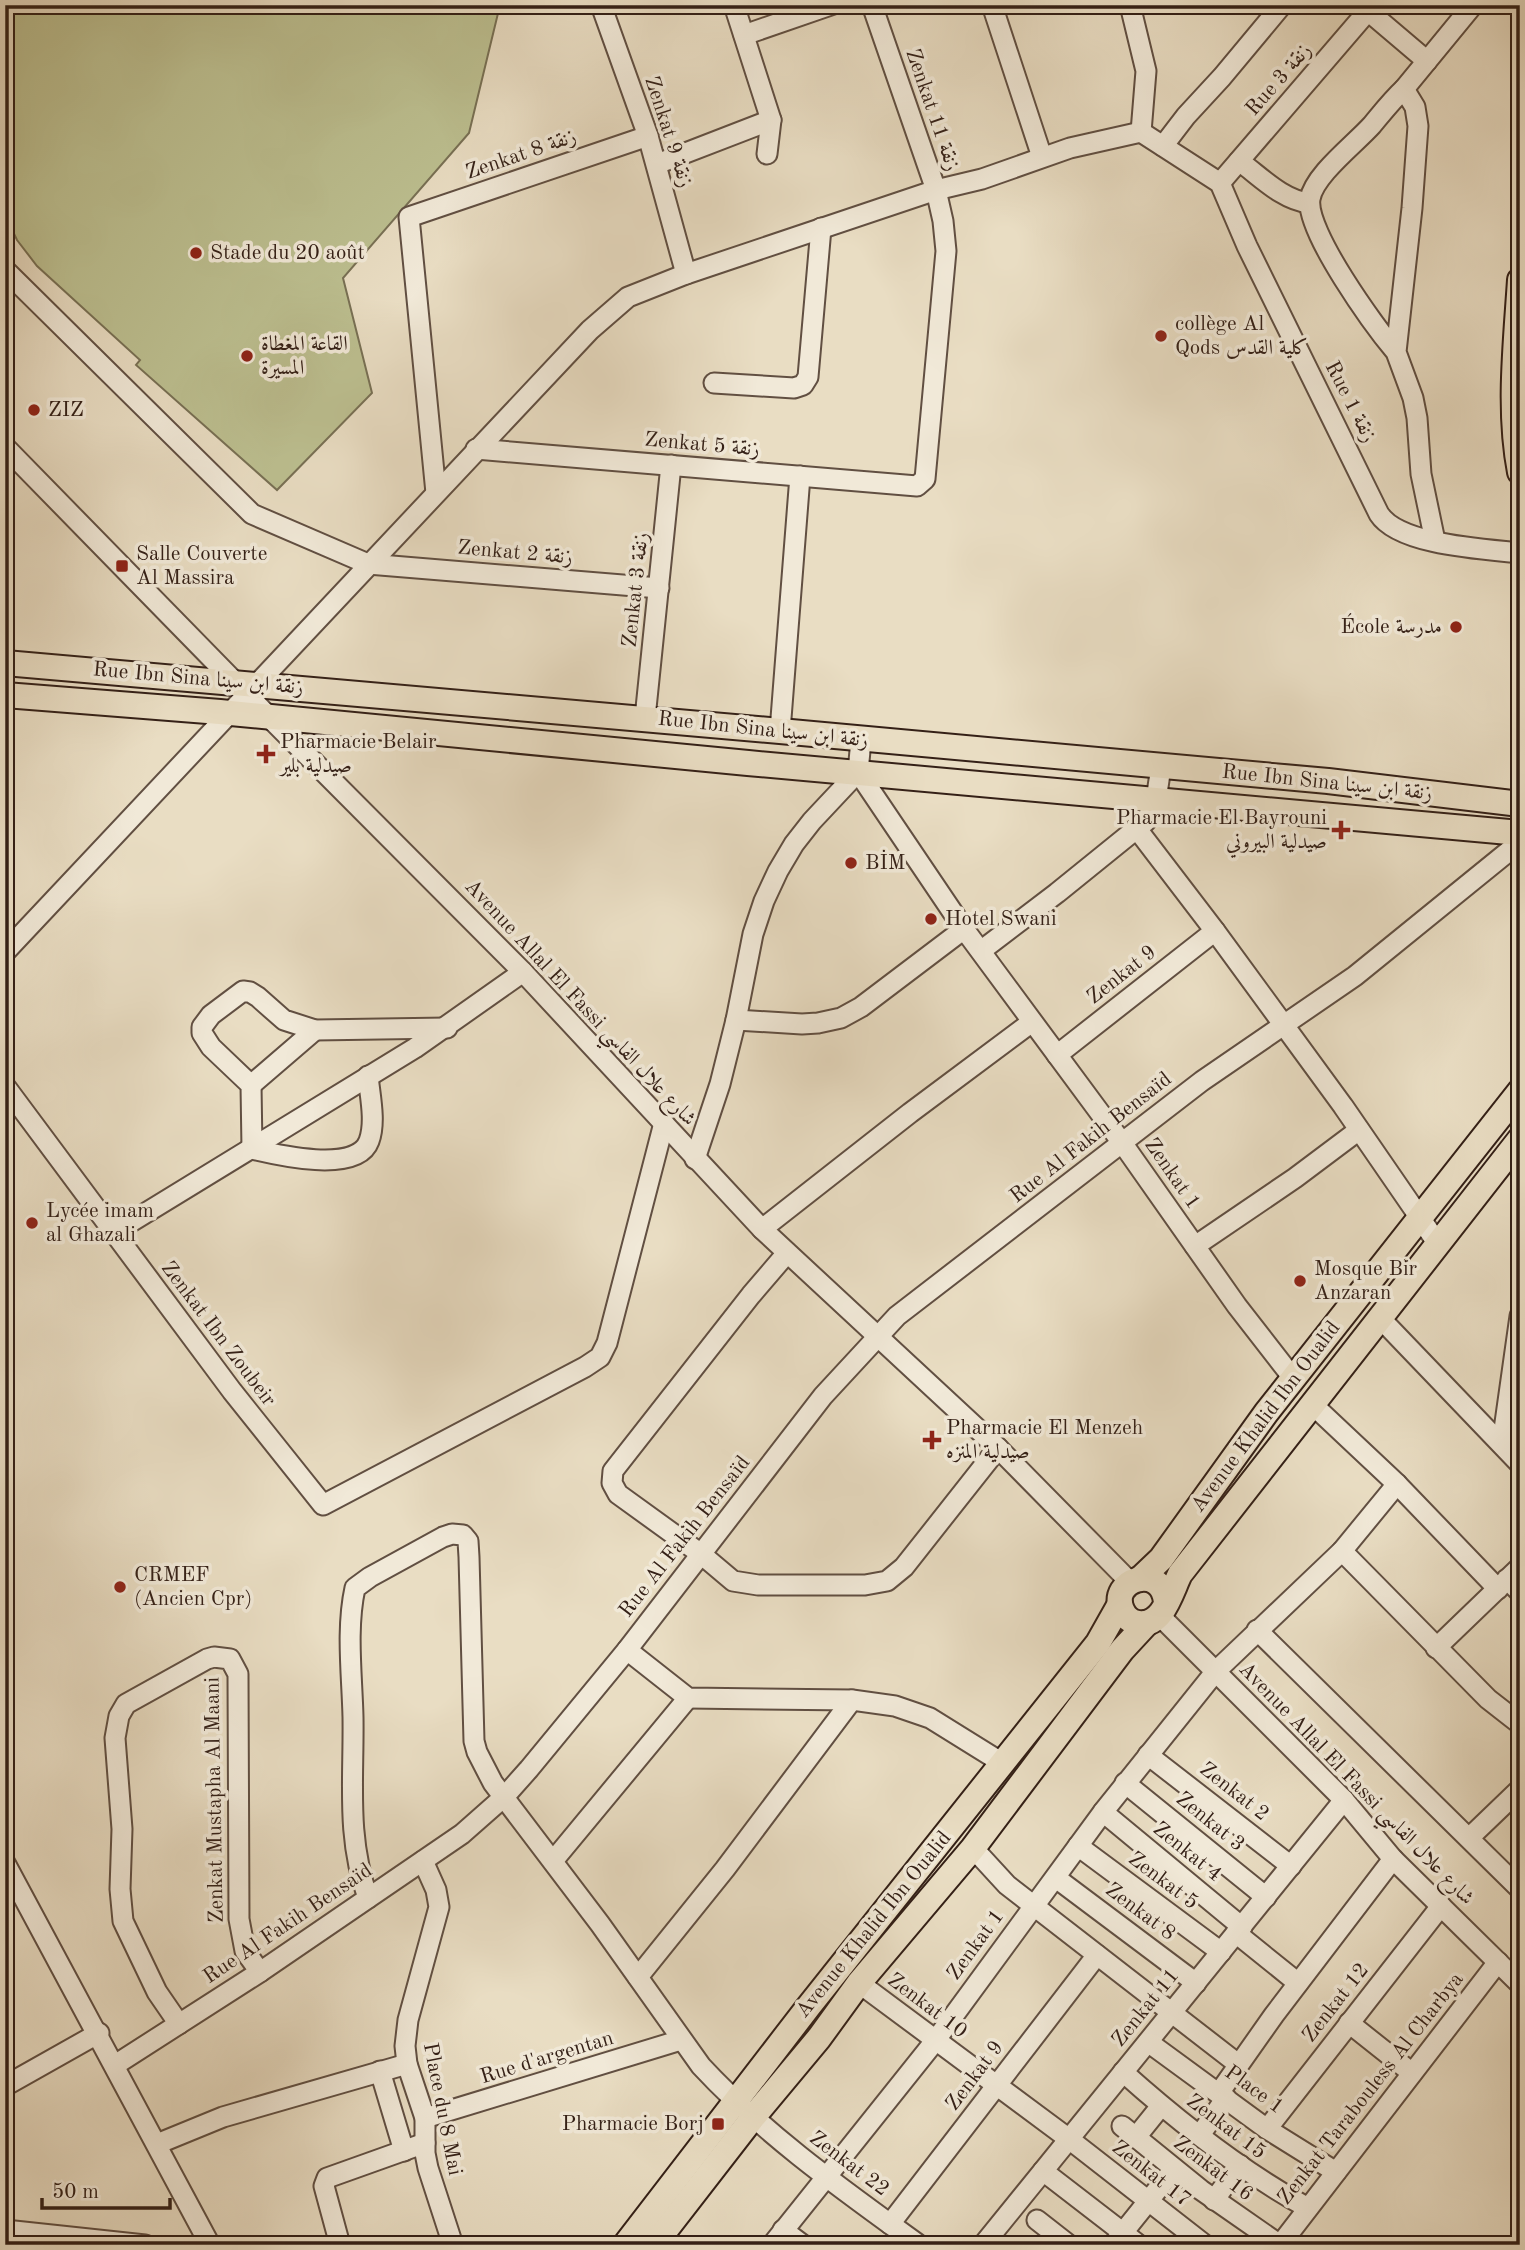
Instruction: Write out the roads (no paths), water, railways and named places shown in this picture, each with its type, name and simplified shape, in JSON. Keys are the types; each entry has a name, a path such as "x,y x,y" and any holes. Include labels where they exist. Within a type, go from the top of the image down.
{"main road":[{"path":"1520,280 1514,410 1515,445 1520,472"},
{"name":"Rue Ibn Sina زنقة ابن سينا","path":"5,663 246,687 780,730 861,740 1328,782 1520,804"},
{"name":"Rue Ibn Sina زنقة ابن سينا","path":"5,695 229,713 1520,833"},
{"name":"Avenue Khalid Ibn Oualid","path":"654,2245 746,2108 809,2006 1098,1643 1131,1588 1161,1559 1293,1378 1520,1091"},
{"name":"Avenue Khalid Ibn Oualid","path":"625,2245 746,2108 819,2038 859,1983 973,1848 1122,1650 1158,1614 1180,1574 1520,1139"},
{"path":"1149,1579 1161,1588 1158,1614 1133,1622 1123,1611 1131,1588 1149,1579"}],"street":[{"name":"Zenkat 9 زنقة","path":"601,5 648,135 686,274"},
{"path":"734,5 771,120 768,154"},
{"path":"744,36 831,5"},
{"name":"Zenkat 11 زنقة","path":"872,5 936,190 943,221 946,251 925,480 922,484"},
{"path":"992,5 1042,157"},
{"path":"1130,5 1146,71 1141,132"},
{"path":"1163,146 1282,5"},
{"path":"1435,541 1425,501 1417,418 1396,352 1342,275 1319,230 1309,202 1311,194 1326,173 1404,89 1473,5"},
{"path":"1367,7 1427,61"},
{"name":"Rue 3 زنقة","path":"1220,183 1367,7"},
{"path":"1396,352 1418,125 1415,107 1404,89"},
{"path":"657,164 771,120"},
{"path":"5,952 229,713 246,687 368,565 612,309 642,289 936,190 982,179 1090,143 1141,132 1220,183"},
{"name":"Zenkat 8 زنقة","path":"436,493 409,217 648,135"},
{"path":"1239,161 1286,195 1300,202 1309,202"},
{"name":"Rue 1 زنقة","path":"1220,183 1247,246 1379,514 1392,528 1410,536 1520,553"},
{"path":"714,383 794,388 803,385 808,377 821,228"},
{"name":"Zenkat 2 زنقة","path":"5,270 252,514 368,565 659,588"},
{"name":"Avenue Allal El Fassi شارع علال الفاسي","path":"5,447 246,687 269,717 523,972 762,1229 998,1448 1131,1588"},
{"name":"Zenkat 5 زنقة","path":"477,449 917,486 922,484"},
{"name":"Zenkat 3 زنقة","path":"645,718 671,466"},
{"path":"780,730 800,476"},
{"path":"695,1159 720,1084 753,934 764,901 778,871 812,821 858,772 861,740"},
{"path":"982,950 1146,821 1156,800 1161,767"},
{"name":"Zenkat 1","path":"858,772 964,929 982,950 1293,1378"},
{"path":"1137,829 1359,1129 1438,1244"},
{"name":"Rue Al Fakih Bensaïd","path":"115,2065 260,1972 462,1834 505,1796 627,1650 823,1396 897,1316 1202,1081 1355,976 1520,842"},
{"path":"736,1020 802,1024 841,1018 860,1007 964,929"},
{"name":"Zenkat 9","path":"1058,1055 1215,931"},
{"path":"113,1233 447,1028 523,972"},
{"path":"251,1085 211,1047 202,1027 211,1016 243,991 250,992 284,1020 315,1030 447,1028"},
{"path":"762,1229 1032,1022"},
{"path":"252,1149 251,1085 315,1030"},
{"path":"252,1149 314,1160 339,1158 360,1152 370,1140 368,1076"},
{"name":"Zenkat Ibn Zoubeir","path":"5,1086 232,1391 323,1505 553,1385 600,1357 607,1343 664,1123"},
{"path":"1195,1246 1295,1178 1359,1129"},
{"path":"787,1253 613,1471 612,1483 618,1494 701,1554 726,1577 747,1584 848,1586 887,1581 895,1576 998,1448"},
{"path":"1520,1316 1508,1431 1520,1464"},
{"path":"1381,1318 1508,1431"},
{"path":"1313,1405 1397,1484 1511,1582 1436,1648"},
{"name":"Zenkat 1","path":"778,2238 935,2041 1102,1812 1216,1671 1342,1551 1397,1484"},
{"name":"Zenkat 22","path":"368,1898 356,1861 352,1821 351,1681 355,1588 370,1577 452,1534 463,1535 468,1545 474,1741 494,1783 701,2066 826,2177 919,2245"},
{"path":"1342,1551 1488,1699 1517,1717"},
{"name":"Avenue Allal El Fassi شارع علال الفاسي","path":"1158,1614 1344,1800 1393,1859 1520,1984"},
{"path":"1258,1630 1520,1889"},
{"path":"627,1650 688,1698 852,1700 895,1706 930,1718 1003,1765"},
{"name":"Zenkat Mustapha Al Maani","path":"179,2024 157,1992 123,1922 120,1889 121,1816 115,1738 119,1716 126,1704 190,1667 214,1657 230,1659 238,1674 239,1919 245,1951 260,1972"},
{"path":"553,1861 688,1698"},
{"path":"638,1977 726,1869 852,1700"},
{"name":"Zenkat 2","path":"1148,1755 1291,1866"},
{"name":"Zenkat 3","path":"1125,1783 1266,1897"},
{"path":"1469,1838 1520,1789"},
{"name":"Zenkat 11","path":"991,2242 1043,2171 1344,1800"},
{"name":"Zenkat 4","path":"1102,1812 1298,1983"},
{"name":"Zenkat 5","path":"1078,1846 1221,1952"},
{"path":"973,1848 1007,1885 1238,2064"},
{"path":"1200,2135 1238,2064 1393,1859"},
{"name":"Place du 8 Mai","path":"423,1861 434,1883 439,1907 407,2027 405,2046 407,2064 425,2118 425,2143 430,2176 453,2245"},
{"path":"6,1866 99,2034 210,2245"},
{"name":"Zenkat 8","path":"1056,1878 1196,1983"},
{"name":"Zenkat 12","path":"1267,2129 1441,1906"},
{"name":"Zenkat 9","path":"890,2224 1097,1955"},
{"name":"Zenkat Tarabouless Al Charbya","path":"1280,2245 1498,1962"},
{"name":"Zenkat 10","path":"859,1983 1069,2139"},
{"path":"1349,2023 1412,2073"},
{"path":"5,2086 99,2034"},
{"name":"Rue d'argentan","path":"425,2118 681,2040"},
{"name":"Place 1","path":"1148,2042 1267,2129 1336,2172"},
{"path":"157,2144 223,2117 407,2064"},
{"path":"380,2071 404,2151"},
{"name":"Zenkat 15","path":"1124,2072 1161,2106 1262,2182 1308,2208"},
{"name":"Zenkat 16","path":"1161,2106 1129,2132 1214,2200 1280,2245"},
{"name":"Zenkat 17","path":"1069,2139 1205,2245"},
{"path":"340,2245 324,2182 332,2175 425,2143"},
{"path":"1214,2200 1240,2165"},
{"path":"1118,2238 1174,2169"},
{"path":"1043,2171 1118,2238 1139,2245"},
{"path":"1037,2220 1060,2242"},
{"path":"5,2230 145,2245"},
{"path":"778,2238 803,2245"}],"place":[{"name":"Stade du 20 août","path":"196,253"},
{"name":"collège Al Qods كلية القدس","path":"1161,336"},
{"name":"القاعة المغطاة المسيرة","path":"247,356"},
{"name":"ZIZ","path":"34,410"},
{"name":"Salle Couverte Al Massira","path":"122,566"},
{"name":"École مدرسة","path":"1456,627"},
{"name":"Pharmacie Belair صيدلية بلير","path":"266,754"},
{"name":"Pharmacie El Bayrouni صيدلية البيروني","path":"1341,830"},
{"name":"BİM","path":"851,863"},
{"name":"Hotel Swani","path":"931,919"},
{"name":"Lycée imam al Ghazali","path":"32,1223"},
{"name":"Mosque Bir Anzaran","path":"1300,1281"},
{"name":"Pharmacie El Menzeh صيدلية المنزه","path":"932,1440"},
{"name":"CRMEF (Ancien Cpr)","path":"120,1587"},
{"name":"Pharmacie Borj","path":"718,2124"}]}
